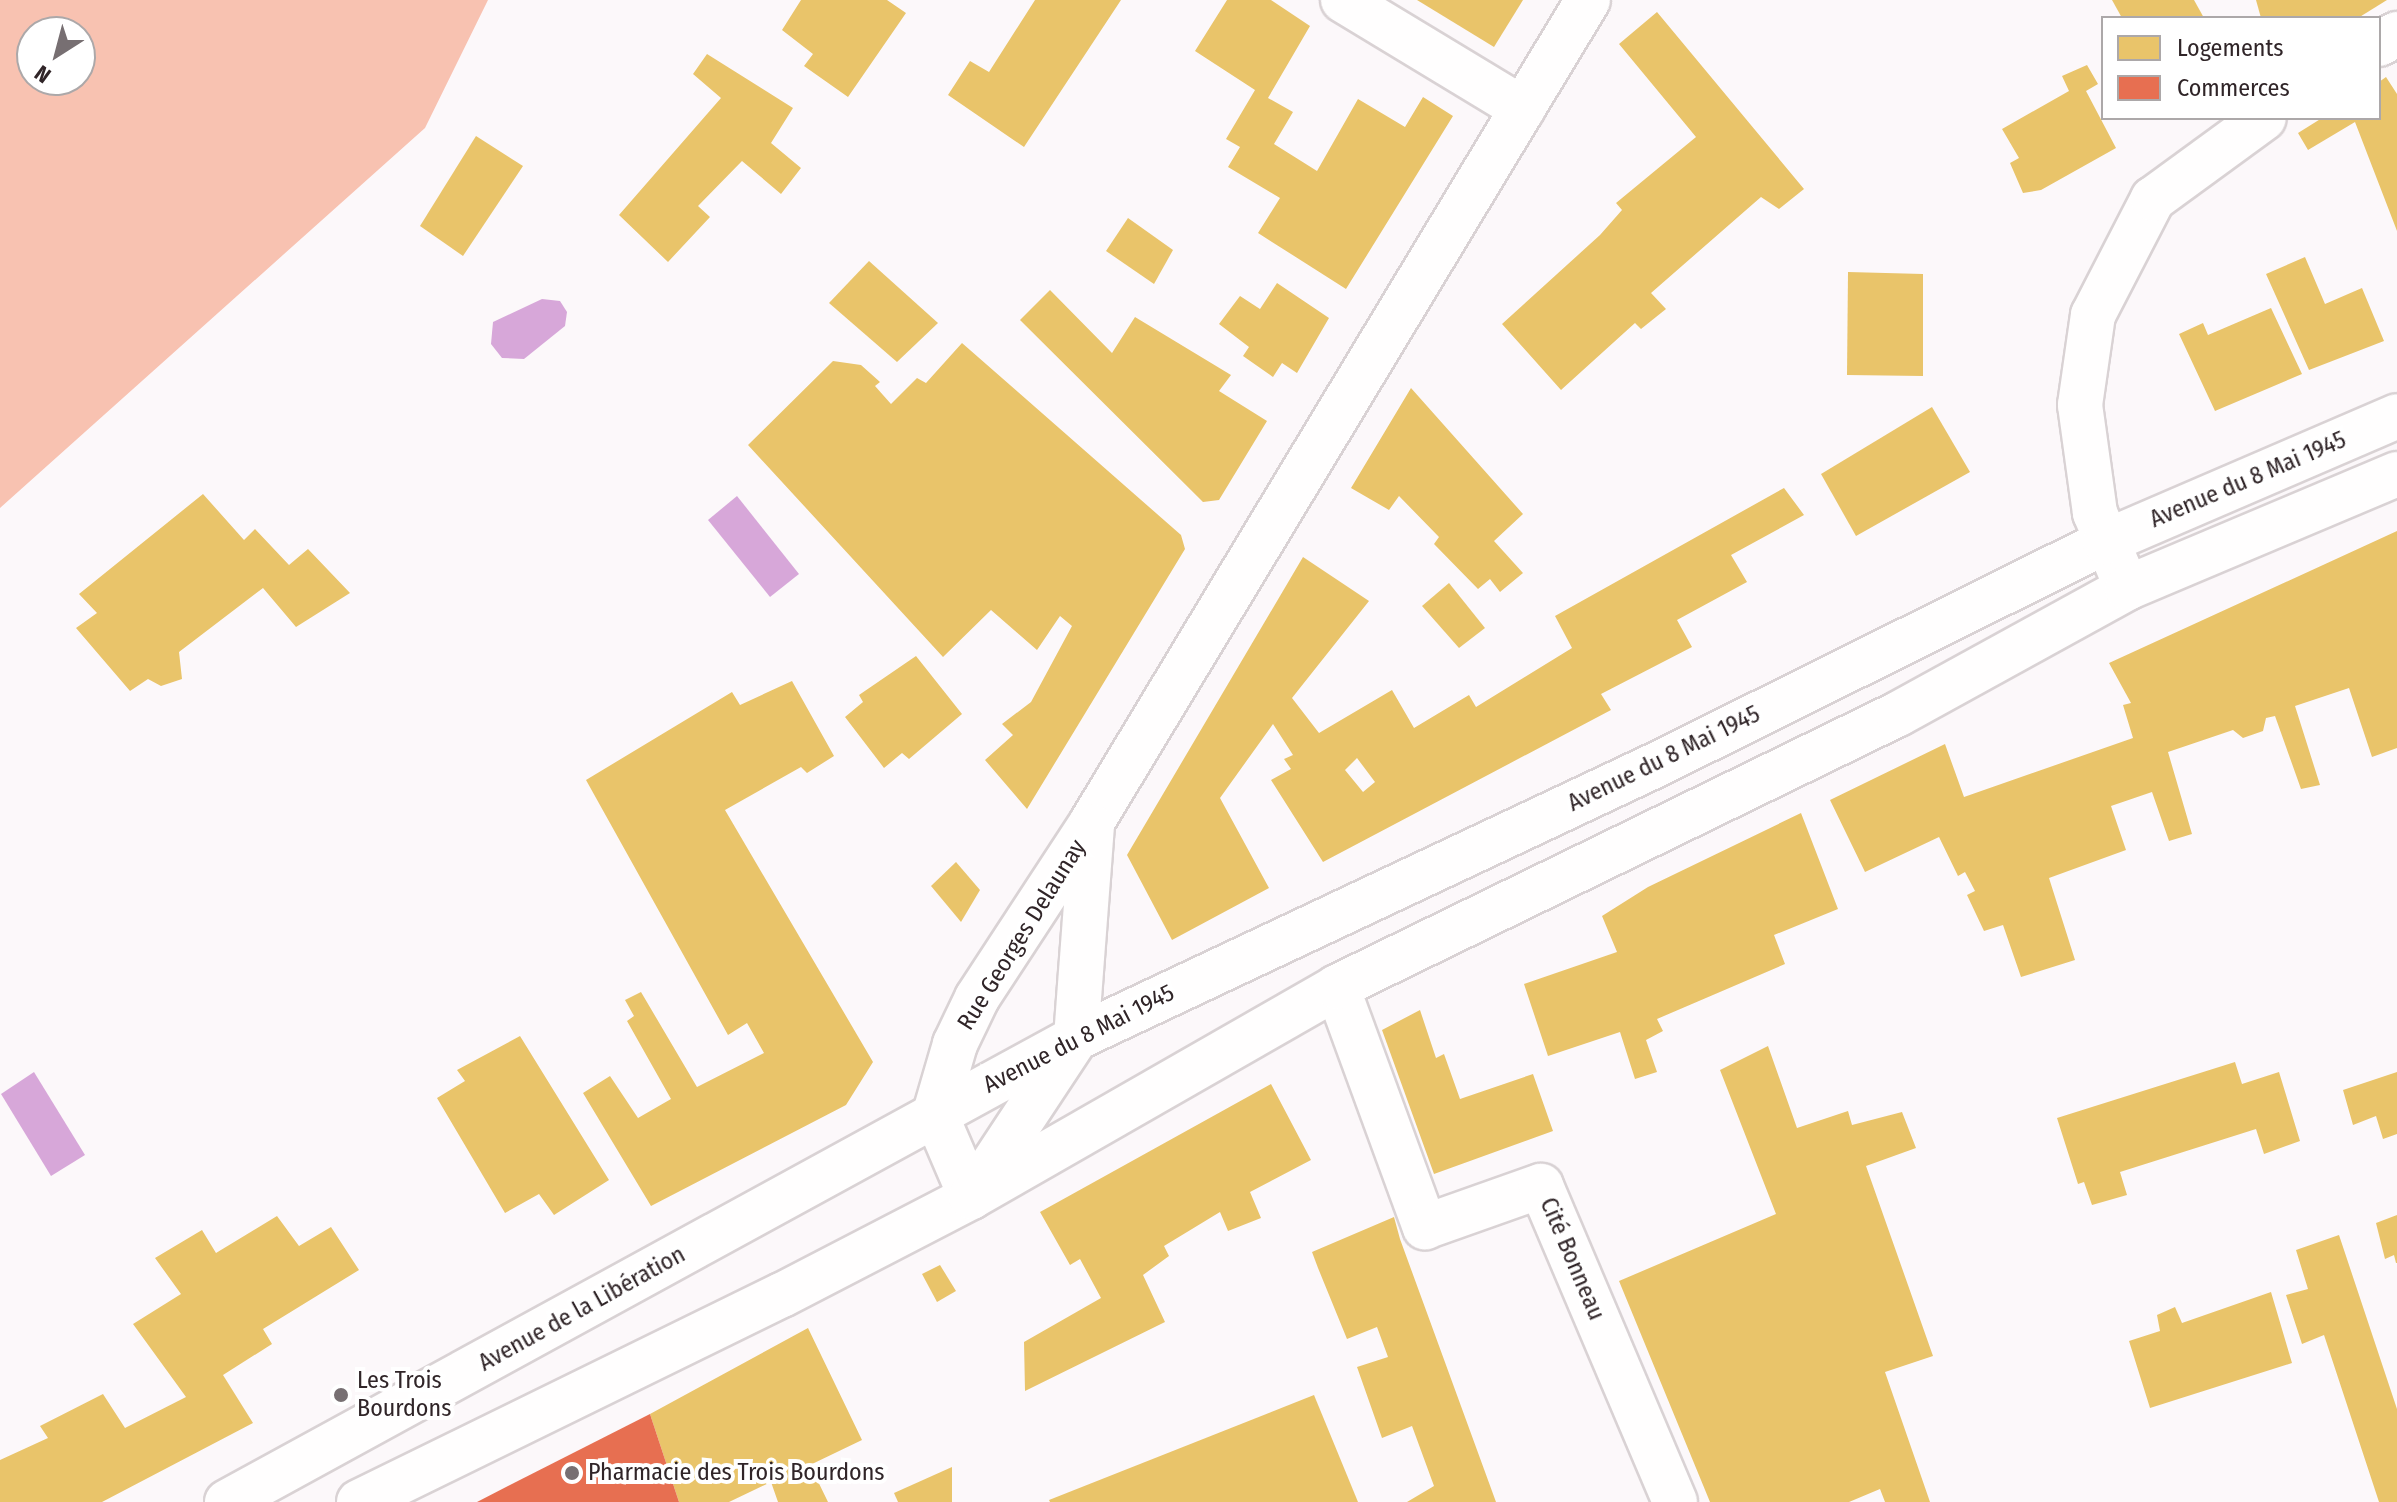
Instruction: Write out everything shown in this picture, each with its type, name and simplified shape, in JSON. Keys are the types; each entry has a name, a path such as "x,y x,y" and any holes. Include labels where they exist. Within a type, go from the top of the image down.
{"main road":[{"path":"1343,0 1523,109"},
{"path":"1092,822 1588,0"},
{"path":"2127,588 2095,513 2080,405 2093,315 2153,199 2261,120"},
{"name":"Avenue du 8 Mai 1945","path":"935,1113 1076,1038 1656,765 2105,542 2397,416"},
{"name":"Avenue du 8 Mai 1945","path":"971,1197 1337,987 1898,714 2127,588 2397,474"},
{"name":"Rue Georges Delaunay","path":"971,1197 1076,1038 1092,822"},
{"name":"Rue Georges Delaunay","path":"935,1113 955,1044 977,998 1092,822"},
{"name":"Cité Bonneau","path":"1337,987 1425,1227 1541,1186 1675,1502"},
{"path":"359,1502 971,1197 935,1113"},
{"name":"Avenue de la Libération","path":"227,1502 935,1113"}],"shaded area":[{"path":"0,0 488,0 425,128 0,508"},
{"path":"542,299 560,301 567,312 565,326 524,359 502,358 491,344 493,322"},
{"path":"737,496 799,574 770,597 708,520"},
{"path":"34,1072 85,1155 51,1176 1,1094"}],"building: Logements":[{"path":"801,0 887,0 906,13 848,97 804,66 813,54 782,30"},
{"path":"1035,0 1121,0 1024,147 948,95 970,61 989,72"},
{"path":"1227,0 1271,0 1310,26 1268,98 1293,112 1274,144 1317,171 1358,99 1405,127 1423,97 1453,116 1346,289 1258,233 1280,198 1228,167 1240,147 1226,139 1255,90 1195,51"},
{"path":"1417,0 1523,0 1494,47"},
{"path":"2112,0 2194,0 2203,16 2121,16"},
{"path":"2256,0 2387,0 2361,16 2260,16"},
{"path":"1657,12 1804,189 1779,209 1761,197 1651,293 1666,309 1641,329 1635,323 1561,390 1502,324 1600,235 1622,210 1616,203 1696,137 1619,44"},
{"path":"707,54 793,108 771,143 801,168 781,194 742,161 698,206 710,217 668,262 619,215 721,98 693,74"},
{"path":"2087,65 2098,84 2086,91 2116,148 2041,190 2023,193 2010,163 2019,158 2002,129 2069,91 2062,76"},
{"path":"2386,77 2397,94 2397,231 2355,122 2308,150 2298,133 2319,120 2381,120 2381,81"},
{"path":"476,136 523,166 463,256 420,226"},
{"path":"1128,218 1173,250 1154,284 1106,251"},
{"path":"2305,257 2325,304 2362,288 2384,341 2309,370 2266,274"},
{"path":"869,261 938,323 897,362 829,303"},
{"path":"1848,272 1923,274 1923,376 1847,375"},
{"path":"1277,283 1329,318 1297,373 1282,363 1273,377 1243,356 1249,347 1219,324 1240,296 1260,309"},
{"path":"1050,290 1112,353 1135,317 1231,375 1219,391 1267,421 1219,500 1203,502 1020,320"},
{"path":"2271,308 2302,374 2215,411 2179,334 2203,323 2208,335"},
{"path":"962,343 1181,535 1185,549 1027,809 985,760 1013,735 1002,724 1031,702 1072,626 1060,616 1037,650 991,610 943,657 748,445 833,361 861,365 880,382 875,386 891,404 917,378 926,383"},
{"path":"1411,388 1523,514 1494,541 1523,573 1500,592 1490,579 1478,589 1434,544 1439,537 1399,496 1389,510 1351,488"},
{"path":"1932,407 1970,472 1856,536 1821,474"},
{"path":"1784,488 1804,515 1731,555 1747,582 1677,620 1692,647 1601,694 1611,710 1323,862 1271,780 1291,769 1284,759 1293,755 1273,724 1220,798 1269,888 1172,940 1127,855 1303,557 1369,601 1292,698 1319,733 1392,690 1414,728 1469,695 1476,707 1572,648 1555,616","holes":["1357,758 1375,782 1363,792 1345,770"]},
{"path":"203,494 244,540 255,529 289,565 308,549 350,593 296,627 263,588 179,652 182,679 161,686 148,679 130,691 76,628 97,613 79,594"},
{"path":"2397,531 2397,748 2372,757 2349,688 2295,706 2320,785 2301,789 2275,716 2266,718 2263,731 2243,738 2233,730 2168,752 2192,834 2169,841 2152,792 2111,806 2126,850 2049,878 2075,960 2021,977 2003,925 1984,931 1967,895 1975,891 1965,872 1958,876 1939,837 1865,872 1830,800 1945,744 1964,797 2133,738 2123,705 2131,703 2109,663"},
{"path":"1449,583 1485,628 1459,648 1422,606"},
{"path":"916,656 962,714 909,759 902,753 884,768 845,717 863,702 859,695"},
{"path":"792,681 834,756 807,773 801,767 725,810 873,1062 846,1105 651,1206 583,1093 610,1076 638,1118 671,1099 627,1021 634,1016 625,1000 641,992 697,1087 764,1053 747,1023 728,1035 586,780 732,692 740,705"},
{"path":"1801,813 1838,909 1774,935 1785,964 1657,1019 1663,1031 1646,1040 1657,1072 1635,1079 1620,1032 1548,1056 1524,984 1617,952 1602,916 1648,887"},
{"path":"956,862 980,890 961,922 931,886"},
{"path":"1420,1010 1436,1058 1444,1054 1460,1099 1533,1074 1553,1131 1434,1174 1382,1030"},
{"path":"520,1036 609,1180 554,1215 539,1194 505,1213 437,1098 465,1081 457,1070"},
{"path":"1768,1046 1797,1128 1848,1111 1852,1125 1902,1112 1916,1148 1866,1166 1933,1356 1885,1372 1930,1502 1885,1502 1880,1489 1849,1502 1710,1502 1619,1281 1776,1214 1720,1070"},
{"path":"2235,1062 2242,1084 2279,1072 2300,1141 2264,1154 2256,1129 2120,1172 2127,1195 2092,1205 2084,1182 2078,1184 2057,1118"},
{"path":"2397,1072 2397,1134 2383,1139 2376,1116 2353,1125 2343,1090"},
{"path":"1271,1084 1311,1160 1250,1192 1261,1218 1228,1231 1220,1212 1164,1246 1169,1256 1143,1275 1165,1322 1025,1391 1024,1342 1101,1298 1080,1259 1070,1265 1040,1212"},
{"path":"2397,1215 2396,1263 2394,1255 2385,1259 2376,1223"},
{"path":"277,1216 299,1246 331,1227 359,1270 263,1329 272,1344 223,1375 253,1423 102,1502 0,1502 0,1460 48,1438 40,1426 103,1394 125,1428 186,1397 133,1324 181,1294 155,1258 202,1230 216,1253"},
{"path":"1394,1217 1496,1502 1407,1502 1434,1486 1412,1426 1382,1438 1357,1367 1388,1357 1377,1327 1347,1339 1312,1252"},
{"path":"2339,1235 2397,1409 2397,1502 2379,1502 2324,1335 2302,1344 2286,1295 2308,1289 2296,1250"},
{"path":"940,1265 956,1291 937,1302 922,1274"},
{"path":"2271,1292 2292,1363 2150,1408 2129,1341 2160,1331 2157,1315 2175,1307 2182,1323"},
{"path":"808,1328 862,1440 810,1465 828,1502 778,1502 771,1482 729,1502 679,1502 650,1414"},
{"path":"1314,1395 1358,1502 1049,1500"},
{"path":"952,1467 952,1502 898,1502 894,1493"}],"building: Commerces":[{"path":"650,1414 679,1502 477,1502 508,1486"}],"place":[{"name":"Les Trois Bourdons","path":"341,1395"},
{"name":"Pharmacie des Trois Bourdons","path":"572,1473"}]}
